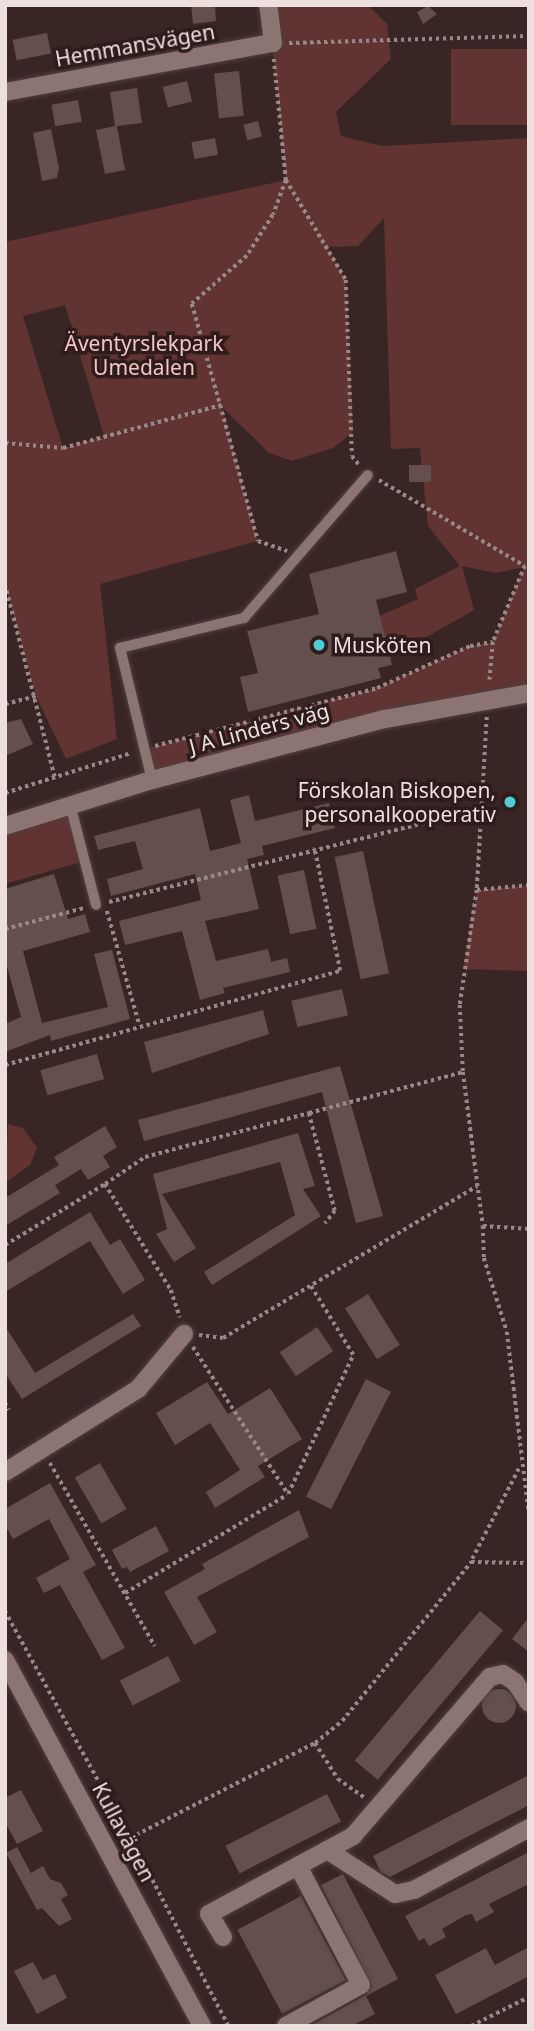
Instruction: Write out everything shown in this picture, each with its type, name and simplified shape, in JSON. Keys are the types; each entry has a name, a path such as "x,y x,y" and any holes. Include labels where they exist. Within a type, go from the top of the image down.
{"street":[{"path":"268,5 273,43"},
{"name":"Hemmansvägen","path":"5,92 273,43"},
{"name":"J A Linders väg","path":"5,826 71,808 152,780 385,719 529,693"},
{"path":"5,1472 138,1389 184,1334"},
{"name":"Kullavägen","path":"5,1660 202,2026"},
{"path":"223,1937 209,1914 353,1836 383,1805 490,1677 503,1674 518,1684 529,1703"},
{"path":"327,1850 395,1894 414,1890 529,1828"},
{"path":"286,2026 361,1985 298,1866"}],"lane":[{"path":"152,780 120,648 244,618 368,475"},
{"path":"71,808 101,904"}],"path":[{"path":"299,555 258,541 192,304 247,256 273,215 286,180 273,43 529,36"},
{"path":"286,180 346,279 352,456 368,475 412,495 528,565 493,642 490,680"},
{"path":"5,443 63,448 221,405"},
{"path":"5,584 55,777"},
{"path":"5,793 145,749 377,688 470,646 493,642"},
{"path":"5,704 36,696"},
{"path":"487,717 478,890 460,1004 463,1072 483,1226 484,1258 507,1332 520,1467 529,1513"},
{"path":"5,929 314,848 482,808"},
{"path":"5,1065 139,1023 340,971 314,848"},
{"path":"478,890 529,885"},
{"path":"101,904 139,1023"},
{"path":"5,1245 145,1157 463,1072"},
{"path":"309,1113 335,1211 325,1224"},
{"path":"105,1184 171,1290 184,1334 288,1494"},
{"path":"184,1334 223,1338 477,1186"},
{"path":"483,1226 529,1229"},
{"path":"125,1593 288,1494 353,1355 310,1285"},
{"path":"5,1403 9,1410"},
{"path":"42,1449 155,1646"},
{"path":"130,1838 315,1743 342,1721 471,1562 520,1467"},
{"path":"471,1562 529,1563"},
{"path":"5,1611 130,1838 229,2026"},
{"path":"315,1743 338,1779 383,1805"},
{"path":"471,2026 529,1997"}],"green space":[{"name":"Äventyrslekpark Umedalen","path":"268,5 368,5 387,24 391,59 336,112 341,136 382,146 529,138 529,693 152,780 145,749 377,688 470,646 493,642 524,567 495,573 462,566 474,610 390,658 379,616 418,599 415,589 460,566 428,526 420,448 391,449 384,218 358,246 328,247 346,280 353,432 333,448 292,461 269,453 222,407 258,541 100,584 117,739 66,759 36,696 5,584 5,242 286,180","holes":["65,305 104,436 63,448 23,316"]},
{"path":"451,49 529,49 529,125 451,125"},
{"path":"71,808 84,861 5,884 5,826"},
{"path":"529,885 529,971 463,969 477,890"},
{"path":"8,1124 23,1128 37,1148 30,1165 5,1183"}],"building":[{"path":"191,5 215,5 216,21 193,24"},
{"path":"428,6 437,14 423,24 417,12"},
{"path":"47,33 51,54 17,60 13,40"},
{"path":"239,71 244,116 219,118 214,74"},
{"path":"187,81 192,101 168,107 163,87"},
{"path":"137,88 142,123 117,126 125,170 105,174 96,130 115,126 110,92"},
{"path":"78,100 82,122 55,126 51,105"},
{"path":"258,121 262,137 247,140 243,125"},
{"path":"51,129 59,168 57,178 42,181 33,133"},
{"path":"215,138 218,155 194,159 191,142"},
{"path":"409,465 431,465 431,482 409,482"},
{"name":"Musköten","path":"396,551 407,592 376,600 392,665 378,668 381,678 248,712 240,677 258,673 247,631 319,614 309,574"},
{"path":"21,719 33,744 5,756 5,723"},
{"path":"249,795 255,821 329,803 335,828 262,846 264,855 247,859 259,909 205,921 216,961 268,949 271,962 287,958 290,972 223,988 225,993 200,1000 182,931 125,945 119,921 201,900 195,874 111,896 107,879 143,869 135,841 98,850 94,836 200,808 210,851 241,843 230,800"},
{"path":"363,851 389,973 361,979 335,857"},
{"path":"304,870 316,929 290,934 278,876"},
{"path":"54,874 68,919 85,914 90,932 23,951 42,1023 108,1007 94,954 112,950 130,1019 51,1041 50,1035 5,1052 5,1024 21,1017 5,959 5,889"},
{"path":"342,989 348,1015 297,1027 291,1001"},
{"path":"263,1010 269,1034 152,1073 144,1042"},
{"path":"97,1054 104,1079 47,1095 40,1070"},
{"path":"340,1066 383,1216 356,1223 322,1092 144,1141 138,1120"},
{"path":"105,1126 117,1147 103,1156 110,1167 88,1180 81,1169 55,1185 60,1193 5,1226 5,1198 59,1165 54,1157"},
{"path":"298,1133 315,1186 303,1189 321,1216 212,1285 204,1272 295,1215 280,1162 162,1194 196,1248 174,1262 156,1234 167,1229 153,1174"},
{"path":"90,1212 110,1245 120,1239 145,1280 123,1294 90,1241 5,1292 5,1264"},
{"path":"368,1294 400,1345 377,1359 345,1308"},
{"path":"133,1314 141,1326 22,1399 5,1373 5,1326 35,1373"},
{"path":"317,1327 333,1351 296,1376 280,1352"},
{"path":"366,1379 391,1392 331,1509 306,1497"},
{"path":"207,1382 228,1414 270,1388 302,1439 258,1466 265,1477 215,1508 206,1492 240,1470 210,1423 175,1445 156,1413"},
{"path":"100,1463 126,1509 101,1523 75,1478"},
{"path":"50,1483 96,1565 83,1572 125,1648 102,1660 60,1585 44,1593 36,1578 70,1559 49,1519 13,1539 5,1525 5,1509"},
{"path":"299,1510 309,1537 197,1597 217,1632 194,1645 164,1592 205,1569 202,1564"},
{"path":"156,1526 169,1551 130,1572 127,1567 122,1569 112,1550"},
{"path":"480,1611 503,1630 378,1780 355,1760"},
{"path":"529,1617 529,1652 512,1639"},
{"path":"168,1656 181,1681 133,1705 120,1681"},
{"path":"499,1689 511,1694 516,1706 511,1718 499,1723 487,1718 482,1706 487,1694"},
{"path":"529,1775 529,1805 390,1877 381,1872 373,1856"},
{"path":"21,1790 43,1831 17,1844 5,1822 5,1798"},
{"path":"327,1794 341,1822 239,1873 225,1846"},
{"path":"17,1847 31,1873 43,1866 50,1879 61,1883 68,1895 61,1899 72,1919 59,1926 42,1908 37,1910 6,1853"},
{"path":"529,1852 529,1884 489,1904 494,1912 476,1922 472,1914 466,1915 442,1929 446,1937 429,1946 424,1938 419,1941 405,1916"},
{"path":"343,1874 398,1979 366,1996 375,2014 351,2026 310,2026 366,1995 372,1986 321,1885"},
{"path":"301,1896 346,1980 282,2014 237,1930"},
{"path":"529,1947 529,1976 456,2014 435,1975 486,1948 495,1965"},
{"path":"33,1962 43,1980 55,1974 67,1998 37,2014 14,1971"}],"place":[{"name":"Musköten","path":"319,645"},
{"name":"Förskolan Biskopen, personalkooperativ","path":"510,802"}]}
